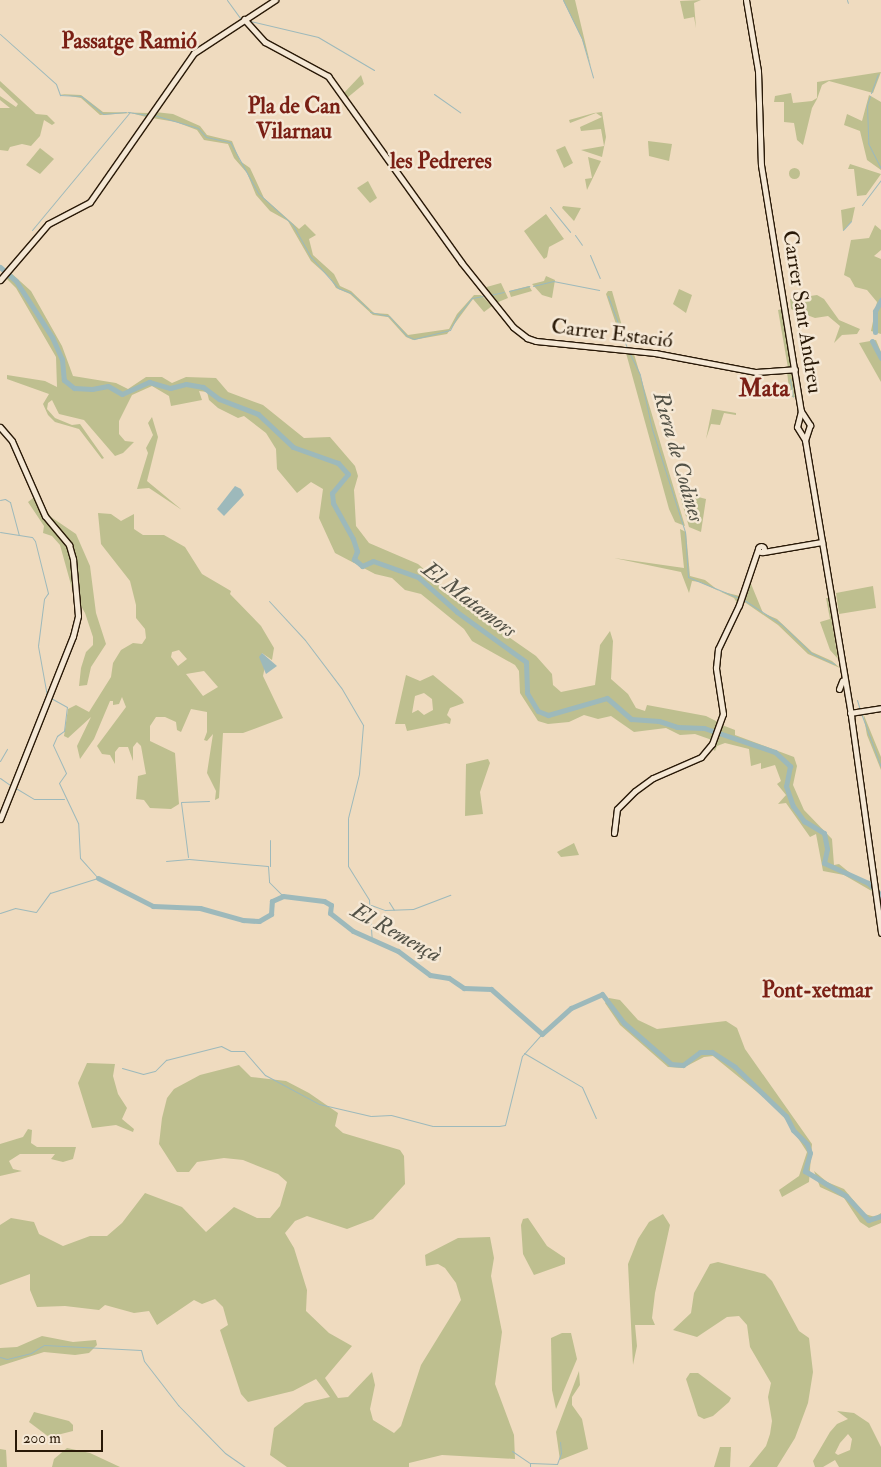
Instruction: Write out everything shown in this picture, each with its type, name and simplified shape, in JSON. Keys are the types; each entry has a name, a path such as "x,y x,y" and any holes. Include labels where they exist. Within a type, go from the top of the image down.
{"street":[{"path":"1,278 40,231 90,202 194,53 275,0"},
{"path":"746,0 758,71"},
{"name":"Carrer Estació","path":"244,19 263,40 328,76 460,262 513,328 526,338 626,350 756,372 795,369"},
{"name":"Carrer Sant Andreu","path":"758,71 757,123 770,219 803,420"},
{"name":"Carrer Sant Andreu","path":"758,71 760,141 770,219"},
{"path":"804,432 810,425 803,420 797,427 804,432 806,440 839,655 842,689 853,713 857,766"},
{"path":"0,427 12,441 45,516 69,545 78,610 73,636 0,819"},
{"path":"614,833 617,810 629,796 653,778 701,757 712,744 721,724 723,712 716,653 760,552 822,542"},
{"path":"839,655 876,885 881,933"},
{"path":"842,689 843,673"},
{"path":"853,713 881,708"},
{"path":"851,737 853,713"},
{"path":"878,903 881,915"}],"green space":[{"path":"563,0 575,0 591,67 582,39"},
{"path":"701,0 694,3 696,28 694,17 684,19 680,1"},
{"path":"881,72 873,93 829,81 822,85 817,99 812,108 803,145 797,140 794,123 784,122 784,102 774,102 775,96 791,93 793,103 812,101 817,98 817,82"},
{"path":"361,75 364,84 347,98 342,95"},
{"path":"0,81 36,114 47,115 55,123 52,125 44,120 40,136 31,146 22,144 10,147 8,151 0,150 0,108 10,108 0,100 0,96 16,107 18,104 0,87"},
{"path":"59,94 81,95 103,112 149,113 146,117 131,113 100,115 81,98"},
{"path":"869,95 881,102 881,170 867,160 860,131 844,125 847,114 862,121"},
{"path":"155,112 173,114 200,126 207,135 232,141 240,161 250,168 264,198 299,229 305,224 316,235 309,239 313,255 334,274 340,286 351,291 374,313 388,314 408,335 449,329 457,314 474,295 481,295 492,306 484,312 473,299 447,334 413,340 406,337 388,317 373,315 350,294 336,288 330,278 311,261 288,221 270,211 256,195 247,173 234,158 228,144 204,140 197,130 176,122 152,118"},
{"path":"602,112 606,137 602,157 581,150 604,146 601,129 581,131 580,127 602,117 596,113 570,123 569,120 594,113"},
{"path":"648,141 672,144 669,161 649,156"},
{"path":"565,146 573,163 564,168 556,150"},
{"path":"40,148 54,159 40,174 26,165"},
{"path":"588,157 601,161 587,190 585,179 592,178"},
{"path":"850,164 881,174 866,195 857,196 854,169 848,169"},
{"path":"792,168 796,168 799,173 798,177 792,178 789,175 789,171"},
{"path":"368,181 377,198 370,203 357,188"},
{"path":"563,206 581,208 574,221 562,208"},
{"path":"855,207 852,221 843,231 841,210"},
{"path":"546,214 564,239 549,247 547,257 544,259 524,231"},
{"path":"875,225 881,230 881,250 874,256 881,259 881,334 871,331 877,302 867,290 855,287 850,278 844,275 851,240 869,238"},
{"path":"10,272 31,291 62,346 73,376 116,383 128,389 146,377 162,377 172,383 186,377 216,378 228,392 263,405 304,438 330,437 355,466 358,476 354,490 356,526 369,543 418,564 476,614 536,656 552,674 553,685 561,692 595,685 600,645 610,631 613,641 611,679 628,694 636,708 645,711 647,705 706,716 720,723 712,740 695,734 680,735 666,728 634,732 611,716 598,719 584,715 569,722 548,724 538,721 520,693 519,671 515,665 472,641 464,629 421,594 405,590 392,578 375,574 335,553 319,518 323,489 311,482 297,493 277,469 276,449 266,433 244,416 238,418 218,408 209,400 207,392 199,391 202,400 171,406 169,396 152,386 132,395 119,421 119,434 125,441 134,442 123,453 115,456 84,420 59,414 52,400 48,403 47,409 55,418 72,425 80,424 104,458 102,459 79,429 55,422 48,415 43,404 49,394 7,379 7,375 45,381 57,387 56,357 16,288 5,277"},
{"path":"546,276 555,280 552,298 542,295 532,284 544,281"},
{"path":"501,283 508,298 496,303 483,288"},
{"path":"529,286 532,291 511,297 509,291"},
{"path":"679,289 692,295 686,313 673,304"},
{"path":"608,291 612,291 622,326 616,324 606,294"},
{"path":"817,295 824,299 839,320 860,329 857,334 842,335 834,343 840,326 828,316 815,318 791,309 790,299"},
{"path":"782,309 791,366 788,368 778,310"},
{"path":"876,340 881,352 881,382 859,343"},
{"path":"626,353 634,354 685,526 675,522 669,509"},
{"path":"787,372 792,372 796,397 790,397"},
{"path":"712,409 736,413 736,415 724,413 720,425 711,424 706,439"},
{"path":"152,417 158,437 147,481 182,510 149,488 137,489 148,453 146,448 153,435 148,423"},
{"path":"679,492 706,499 701,532 689,527"},
{"path":"37,495 51,517 76,534 90,566 96,613 106,644 91,667 87,685 79,686 81,668 86,652 93,645 93,637 85,613 73,592 60,545 52,536 43,533 44,526 28,502"},
{"path":"98,513 111,514 121,521 134,514 134,529 143,535 164,535 185,547 202,574 231,591 230,594 261,626 274,648 272,660 262,653 261,661 265,666 263,676 283,718 243,733 223,733 219,798 215,800 216,791 207,773 213,734 207,741 204,740 207,732 207,712 191,709 181,732 177,730 176,722 165,717 156,717 150,726 150,741 175,753 179,804 171,809 150,808 144,800 136,799 138,776 146,774 141,746 137,742 133,747 133,761 128,747 119,747 115,752 115,764 110,755 102,754 97,746 126,707 122,697 119,704 113,705 113,701 110,701 94,739 80,759 77,746 91,717 68,738 64,736 68,709 76,705 89,712 111,677 113,663 121,650 133,643 142,644 146,638 145,629 136,618 136,605 130,581 101,544","holes":["179,650 187,659 178,666 171,657 172,652","204,671 218,687 203,696 186,674"]},
{"path":"680,529 686,532 690,576 705,580 719,591 700,582 692,581 689,593 681,572 614,558 684,568"},
{"path":"749,579 763,613 777,619 812,652 832,661 840,668 808,654 778,625 743,601"},
{"path":"873,586 876,608 839,614 836,593"},
{"path":"719,591 740,596 737,603 734,598"},
{"path":"826,598 828,598 838,659 830,650 820,622 830,619"},
{"path":"406,675 420,681 433,675 462,699 464,703 450,708 447,715 451,719 450,724 446,723 407,731 405,724 395,724","holes":["424,693 432,699 433,710 424,715 418,710 412,713 415,696"]},
{"path":"863,713 881,757 881,770 867,735"},
{"path":"722,725 735,730 735,735 794,757 797,766 793,785 804,810 832,839 834,865 839,864 855,877 873,883 875,893 844,875 823,871 816,834 810,837 786,803 778,804 786,795 777,784 781,781 775,765 761,769 761,763 751,766 749,749 725,743 717,746 715,751 712,748"},
{"path":"488,759 490,763 480,792 483,814 465,816 466,764"},
{"path":"574,843 579,855 561,857 557,852"},
{"path":"609,998 620,1000 638,1020 657,1029 726,1021 737,1028 745,1049 812,1144 809,1182 782,1197 779,1190 799,1176 807,1152 783,1115 766,1099 713,1056 704,1057 683,1068 668,1067 620,1025 605,1003"},
{"path":"87,1063 115,1064 113,1076 118,1094 127,1108 122,1119 134,1129 133,1132 116,1125 92,1128 78,1083"},
{"path":"239,1065 251,1077 286,1081 309,1093 338,1113 335,1126 343,1133 400,1150 404,1156 405,1184 373,1219 347,1229 307,1216 295,1221 285,1233 294,1248 307,1290 306,1311 329,1333 352,1346 325,1378 338,1398 348,1397 372,1372 375,1385 370,1409 373,1420 394,1433 401,1426 421,1365 461,1300 456,1283 445,1268 438,1264 426,1266 425,1255 458,1238 490,1237 494,1258 491,1276 502,1332 495,1384 514,1435 515,1459 442,1455 409,1463 409,1467 287,1467 270,1455 274,1428 305,1403 330,1397 316,1379 293,1391 248,1402 241,1394 220,1330 228,1325 223,1307 215,1299 202,1304 194,1300 157,1325 149,1311 134,1313 105,1305 99,1310 65,1306 37,1307 30,1290 30,1274 0,1285 0,1225 11,1218 34,1222 39,1234 63,1246 90,1236 107,1236 122,1223 145,1193 182,1207 206,1232 234,1207 257,1218 270,1218 280,1206 287,1182 278,1174 243,1160 224,1158 197,1162 189,1172 177,1172 159,1144 167,1098 174,1089 200,1075"},
{"path":"28,1129 32,1130 31,1143 37,1147 76,1147 73,1159 63,1162 51,1159 55,1154 20,1154 9,1161 13,1169 22,1171 0,1176 0,1144 23,1137"},
{"path":"814,1171 827,1182 844,1189 865,1214 875,1217 881,1213 881,1223 869,1228 860,1222 844,1198 820,1187"},
{"path":"663,1214 670,1225 655,1293 652,1318 655,1325 635,1325 637,1346 633,1365 628,1264 638,1239 649,1222"},
{"path":"528,1218 547,1246 565,1258 565,1264 534,1275 523,1254 521,1225 523,1219"},
{"path":"718,1262 765,1274 772,1281 799,1331 809,1338 813,1372 808,1403 795,1438 777,1467 749,1467 766,1446 772,1421 768,1397 771,1383 750,1347 747,1325 739,1316 727,1317 697,1337 673,1330 691,1313 694,1293 710,1264"},
{"path":"562,1333 571,1333 577,1359 556,1409 552,1390 551,1338"},
{"path":"42,1336 73,1342 96,1340 97,1345 89,1353 75,1355 44,1352 0,1366 0,1348 17,1347"},
{"path":"579,1371 580,1385 572,1397 572,1405 582,1419 588,1449 560,1460 556,1432"},
{"path":"690,1373 698,1373 731,1398 713,1416 704,1419 698,1416 686,1379"},
{"path":"837,1411 854,1413 869,1423 881,1447 881,1467 839,1467 835,1460 823,1467 815,1467 813,1461 830,1432 837,1424 848,1419","holes":["848,1434 852,1439 850,1450 838,1455 835,1453 840,1443"]},
{"path":"34,1412 69,1421 73,1425 73,1431 49,1437 29,1422"},
{"path":"720,1447 731,1447 730,1467 714,1467"},
{"path":"67,1448 90,1453 120,1467 52,1467 54,1459"},
{"path":"0,1449 6,1450 7,1467 0,1467"}],"water":[{"path":"235,486 241,489 244,495 224,516 217,509"},
{"path":"262,653 277,666 266,674 259,657"}],"waterway":[{"path":"227,0 241,19"},
{"path":"563,0 582,39 593,77"},
{"path":"250,21 318,37 374,70"},
{"name":"Riera de Codines","path":"0,34 56,84 60,95 81,96 103,114 126,112"},
{"path":"871,93 878,74"},
{"path":"434,94 460,112"},
{"path":"870,96 867,105 868,143 881,169"},
{"name":"Riera de Codines","path":"128,112 147,115"},
{"path":"32,230 130,112"},
{"name":"Riera de Codines","path":"154,115 198,128 206,137 230,142 258,193 293,225 311,257 338,288 351,293 368,309"},
{"path":"862,205 881,180"},
{"path":"550,207 570,232"},
{"path":"843,230 851,221"},
{"path":"575,235 582,245"},
{"path":"590,255 600,278"},
{"name":"El Matamors","path":"0,267 16,281 52,337 62,359 64,380 74,388 92,389 108,386 122,394 149,382 170,388 186,384 203,387 219,399 258,414 293,447 338,463 348,474 332,493 333,503 353,539 357,551 354,559 362,566 373,561 418,577 457,612 526,662 527,693 538,711 548,715 607,698 631,719 659,721 677,727 704,728 775,752 790,766 786,786 793,806 804,821 824,833 827,849 824,863 868,883 881,895"},
{"name":"Riera de Codines","path":"533,286 553,281 599,290"},
{"name":"Riera de Codines","path":"509,291 529,286"},
{"name":"Riera de Codines","path":"490,295 504,292"},
{"name":"Riera de Codines","path":"370,312 389,316 407,336 414,339 450,330 458,315 472,298 483,296"},
{"name":"Riera de Codines","path":"608,296 627,348"},
{"path":"875,332 875,311 881,300"},
{"path":"872,341 881,358"},
{"name":"Riera de Codines","path":"629,352 640,375 652,429 685,532 688,577 739,598"},
{"path":"790,379 793,397"},
{"path":"0,500 5,499 10,502 19,535"},
{"path":"0,532 32,537 35,541 48,593 44,599 38,646 47,696"},
{"name":"Riera de Codines","path":"744,600 781,624 811,653 835,664"},
{"path":"269,601 305,640 342,689 363,725 359,774 348,818 348,866 369,900 372,939"},
{"path":"0,913 15,908 36,912 50,893 98,878 80,858 78,823 59,783 66,773 53,745 57,736 64,731 67,707 51,698"},
{"name":"Riera de Codines","path":"857,700 860,710"},
{"name":"Riera de Codines","path":"861,713 881,767"},
{"path":"0,761 7,749"},
{"path":"0,778 10,785"},
{"path":"14,787 34,799 64,799"},
{"path":"188,857 181,802 209,801"},
{"path":"270,840 270,866"},
{"path":"166,861 189,859 268,866 269,882 283,896"},
{"name":"El Remençà","path":"98,878 153,906 200,908 243,920 259,921 271,914 272,901 283,896 324,901 331,905 330,913 353,931 398,951 430,975 449,978 464,988 491,989 542,1034 571,1008 602,994 624,1023 671,1064 683,1065 700,1052 712,1052 735,1067 786,1116 793,1130 807,1144 810,1153 805,1171 846,1196 868,1220 881,1216"},
{"path":"371,905 385,910 413,909 450,895"},
{"path":"389,902 394,910"},
{"path":"122,1068 143,1074 155,1071 166,1060 221,1046 231,1051 244,1051 265,1075 319,1104 371,1116 391,1115 433,1126 499,1126 505,1125 522,1056 542,1034"},
{"path":"524,1053 582,1087 596,1118"},
{"path":"0,1357 7,1359 31,1353 44,1345 141,1350 144,1361 178,1405 225,1453 245,1467"},
{"path":"530,1467 530,1463 557,1464 561,1453 560,1442"},
{"path":"512,1451 530,1463"}],"district":[{"name":"Passatge Ramió","path":"129,42"},
{"name":"Pla de Can Vilarnau","path":"294,118"},
{"name":"les Pedreres","path":"441,162"},
{"name":"Mata","path":"764,389"},
{"name":"Pont-xetmar","path":"817,991"}]}
